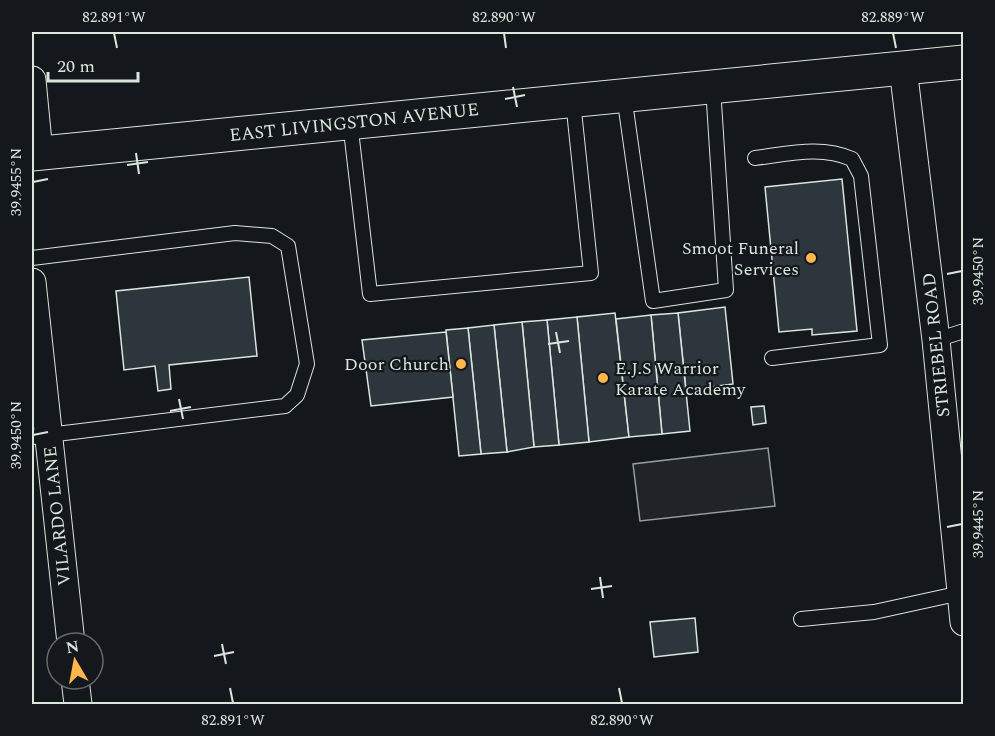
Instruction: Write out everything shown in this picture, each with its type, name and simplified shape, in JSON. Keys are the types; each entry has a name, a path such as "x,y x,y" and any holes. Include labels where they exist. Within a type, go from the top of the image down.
{"main road":[{"name":"EAST LIVINGSTON AVENUE","path":"35,153 963,62"}],"street":[{"name":"STRIEBEL ROAD","path":"903,68 936,340 958,494 963,622"},
{"path":"32,81 35,153"},
{"name":"VILARDO LANE","path":"32,282 40,436 69,631"}],"lane":[{"path":"624,95 653,301 726,290 713,86"},
{"path":"350,122 370,294 591,273 572,100"},
{"path":"755,158 818,150 837,153 852,159 861,176 880,345 772,358"},
{"path":"32,258 235,234 272,236 288,246 307,364 297,395 285,406 40,436"},
{"path":"936,340 963,331"},
{"path":"801,619 874,612 961,593"}],"shaded area":[{"path":"768,448 775,506 640,521 633,464"}],"building":[{"name":"Smoot Funeral Services","path":"842,179 857,331 812,335 812,329 779,332 765,187"},
{"path":"249,277 257,356 169,365 171,389 158,391 155,366 124,370 116,291"},
{"path":"725,307 733,384 686,390 678,313"},
{"name":"E.J.S Warrior Karate Academy","path":"615,313 629,437 589,442 577,317"},
{"path":"678,313 690,431 662,434 651,315"},
{"path":"651,315 662,434 629,437 616,319"},
{"path":"577,317 589,442 559,445 547,320"},
{"path":"547,320 559,445 534,447 522,322"},
{"path":"522,322 534,447 507,452 494,325"},
{"path":"494,325 507,452 481,454 468,328"},
{"name":"Door Church","path":"468,328 481,454 459,456 446,330"},
{"path":"446,332 453,397 371,406 362,340"},
{"path":"764,406 766,423 753,425 751,407"},
{"path":"695,618 698,652 654,657 650,622"}],"place":[{"name":"Smoot Funeral Services","path":"811,258"},
{"name":"Door Church","path":"461,364"},
{"name":"E.J.S Warrior Karate Academy","path":"603,378"}]}
